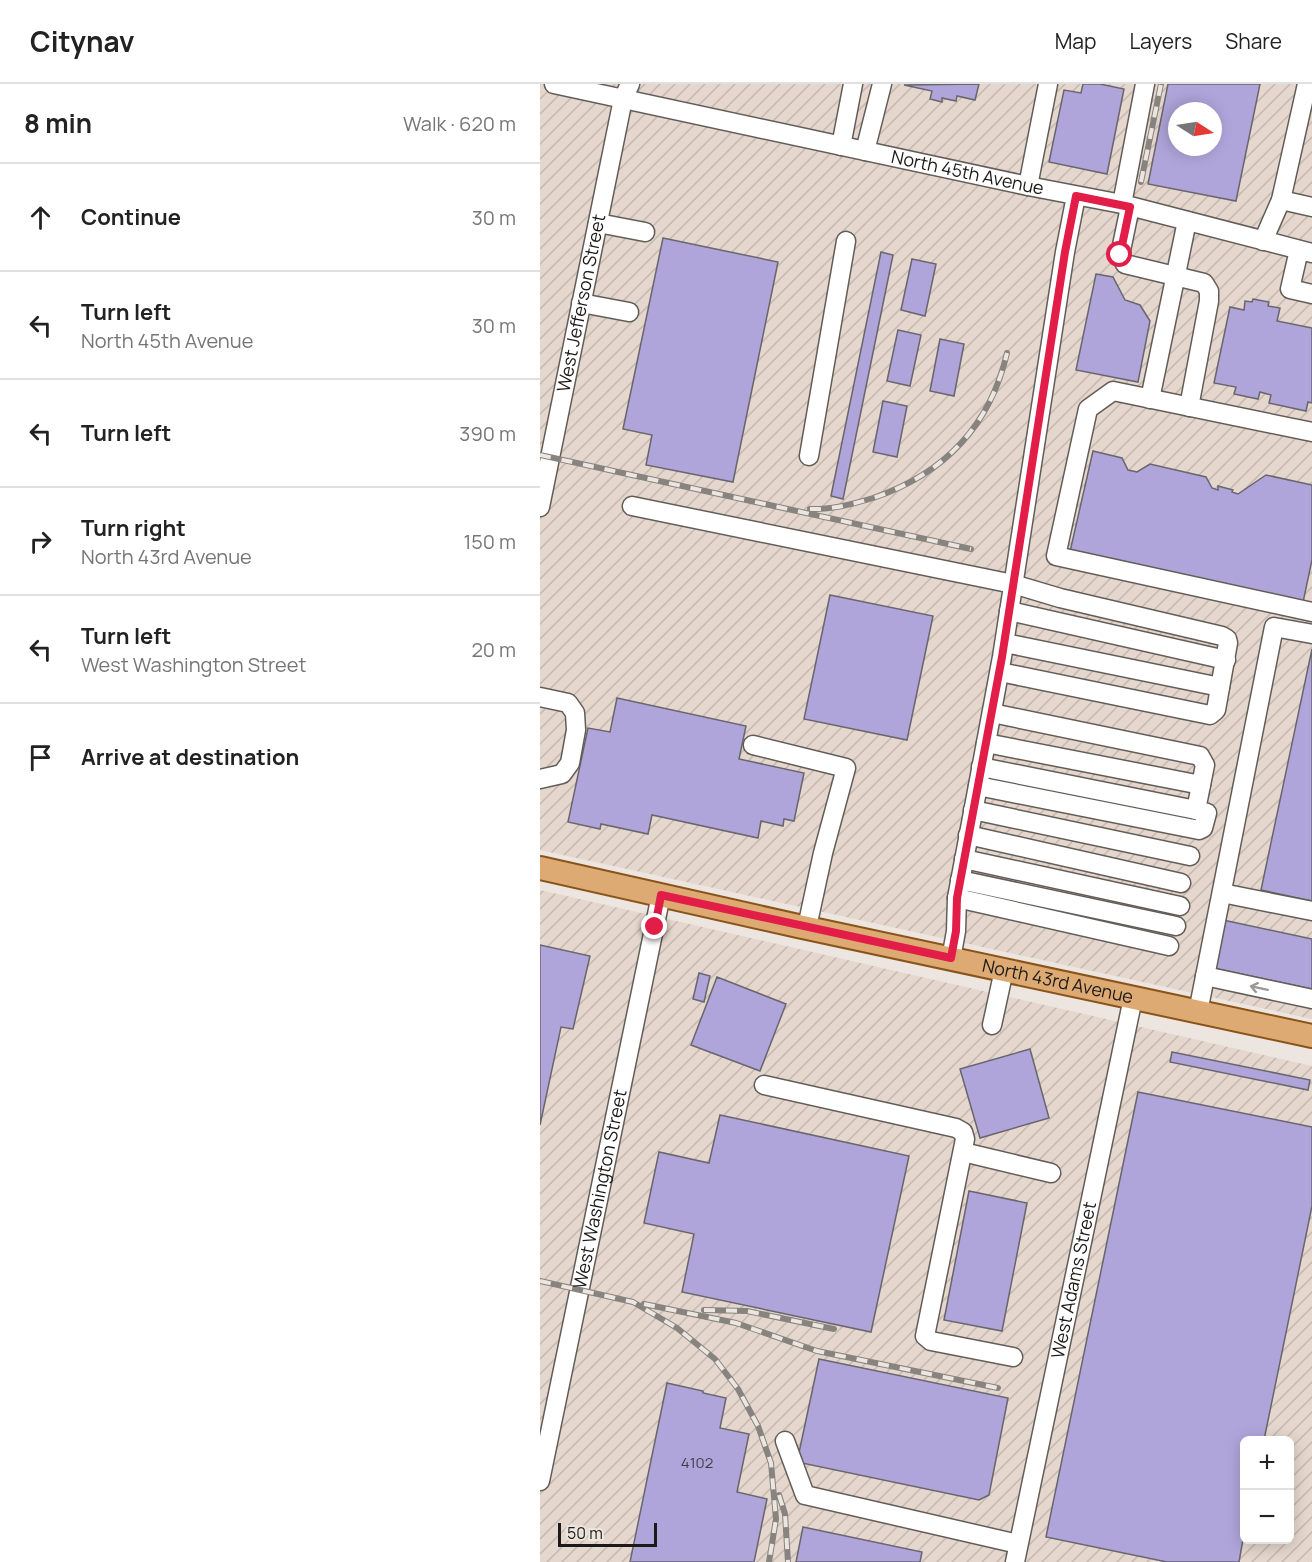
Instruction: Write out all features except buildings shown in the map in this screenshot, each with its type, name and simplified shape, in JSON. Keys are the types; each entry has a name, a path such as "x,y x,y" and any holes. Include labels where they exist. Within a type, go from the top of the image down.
{"main road":[{"name":"North 43rd Avenue","path":"540,868 1312,1036"}],"street":[{"path":"841,146 853,84"},
{"path":"865,151 882,84"},
{"path":"1028,186 1048,84"},
{"path":"1145,84 1120,255 1125,264 1204,284 1209,291 1189,407"},
{"path":"1263,242 1281,200 1307,84"},
{"name":"North 45th Avenue","path":"565,85 626,92 841,146 1126,206 1306,251"},
{"name":"West Jefferson Street","path":"541,497 626,92"},
{"path":"951,958 956,931 958,889 1005,643 1065,252 1076,196"},
{"path":"1281,200 1312,207"},
{"path":"1150,399 1187,222"},
{"path":"598,223 645,232"},
{"path":"809,456 846,241"},
{"path":"1306,251 1290,289 1312,294"},
{"path":"581,303 629,312"},
{"path":"1312,432 1113,391 1088,409 1056,556 1312,612"},
{"path":"632,506 1013,584 1060,598 1222,636 1227,639 1228,643 1214,713 1207,715 1000,672"},
{"path":"1009,612 1226,660"},
{"path":"1198,1012 1274,627 1312,634"},
{"path":"1005,643 1220,687"},
{"path":"540,697 568,703 575,713 576,730 570,763 562,774 540,779"},
{"path":"992,713 1200,756 1205,765 1196,810"},
{"path":"986,743 1201,785"},
{"path":"753,745 846,768 823,853 807,927"},
{"path":"978,786 1201,831 1206,824 1207,813 1196,810 981,767"},
{"path":"973,810 1190,856"},
{"path":"968,835 1181,883"},
{"path":"964,859 1180,906"},
{"path":"958,889 1176,926"},
{"path":"958,889 1169,946"},
{"path":"1222,893 1312,911"},
{"name":"West Washington Street","path":"540,1481 661,895"},
{"path":"992,1025 1004,970"},
{"path":"1205,976 1312,999"},
{"name":"West Adams Street","path":"1014,1562 1132,998"},
{"path":"764,1085 956,1128 963,1132 965,1139 963,1152 925,1336 931,1341 1013,1357"},
{"path":"963,1152 1051,1173"},
{"path":"785,1441 805,1496 1018,1544"}],"shaded area":[{"path":"540,84 1312,84 1312,1019 540,850"},
{"path":"540,890 1312,1066 1312,1562 540,1562"}],"railway":[{"path":"1141,182 1161,84"},
{"path":"810,509 834,508 873,498 898,488 942,461 976,425 989,403 1007,353"},
{"path":"540,455 971,549"},
{"path":"540,1281 633,1302 677,1328 715,1359 738,1389 758,1426 771,1463 776,1519 769,1562"},
{"path":"644,1304 736,1323 817,1351 998,1388"},
{"path":"704,1310 747,1311 834,1329"},
{"path":"779,1495 785,1514 788,1562"}],"route":[{"path":"655,927 661,895 951,958 956,931 957,898 1002,657 1065,252 1076,196 1130,207 1120,255"}]}
